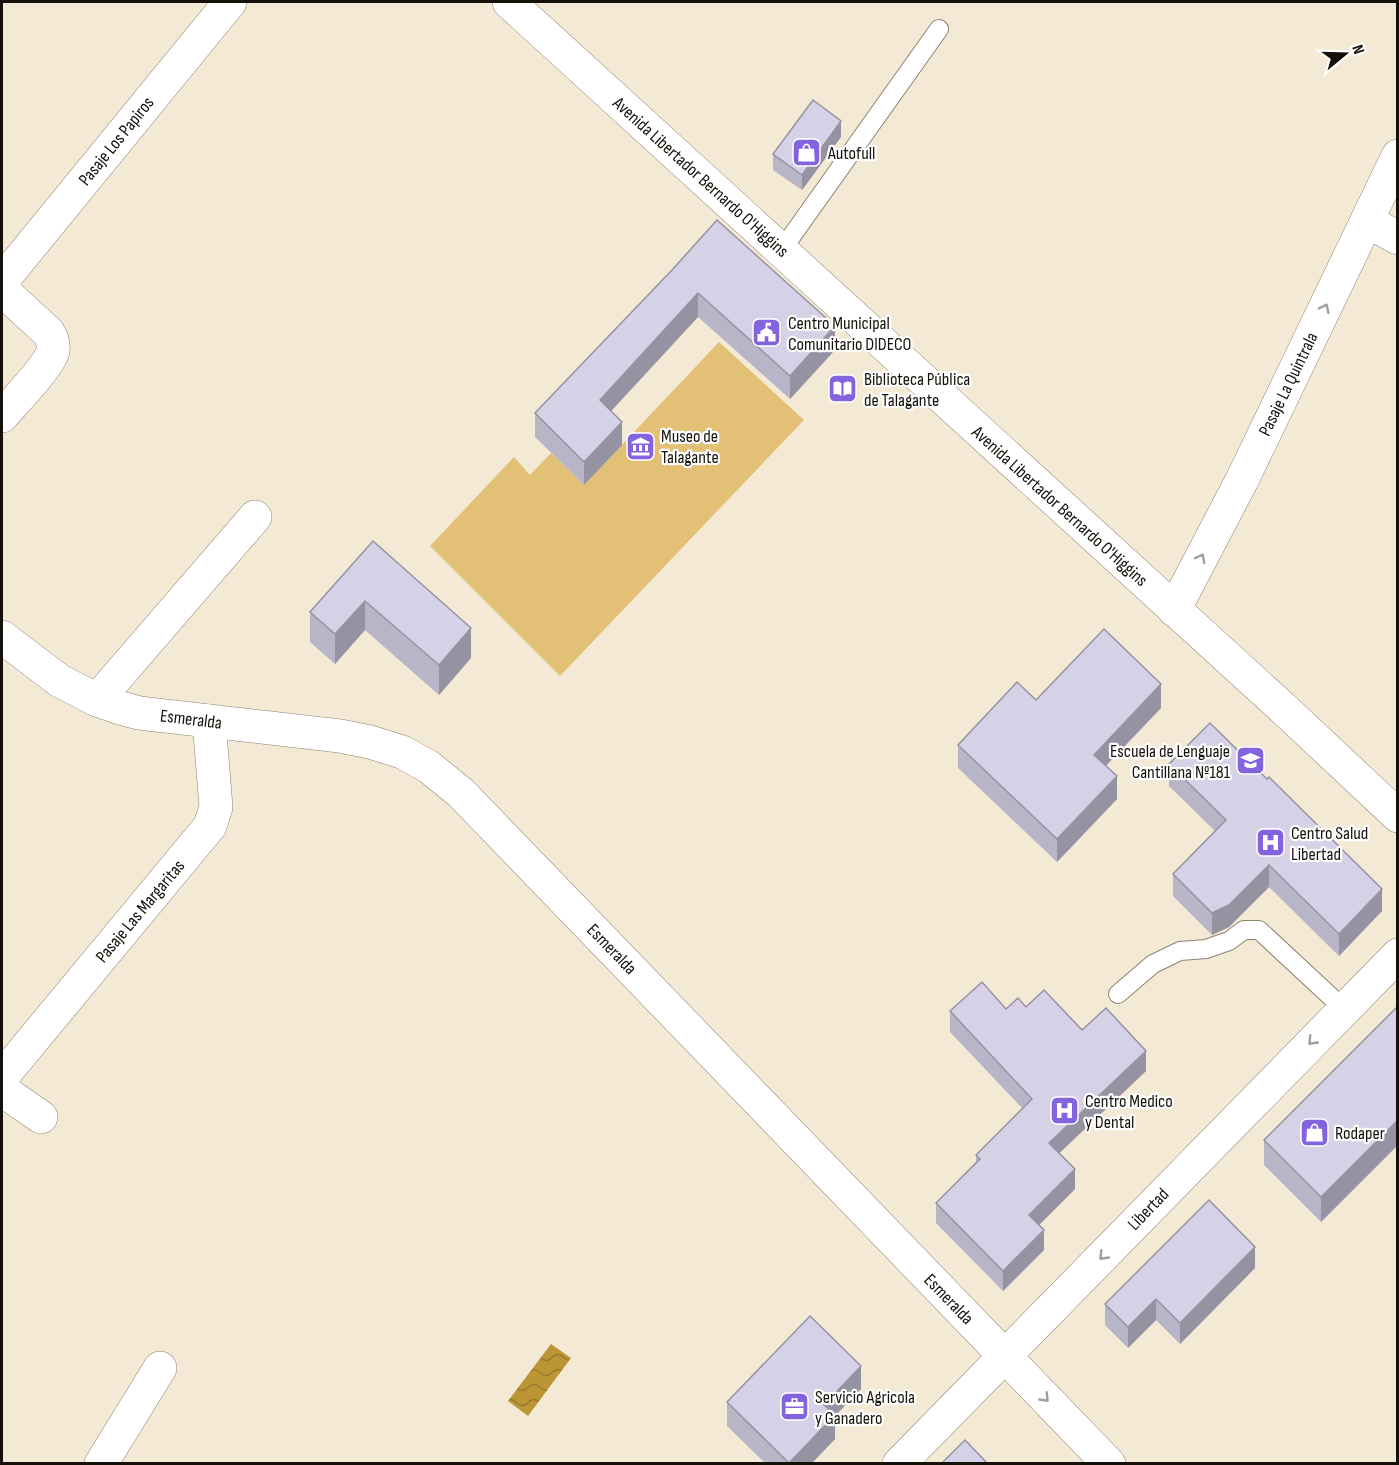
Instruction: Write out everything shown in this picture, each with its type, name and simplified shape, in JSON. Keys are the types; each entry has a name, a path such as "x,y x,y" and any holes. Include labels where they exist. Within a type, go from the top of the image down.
{"street":[{"name":"Pasaje Los Papiros","path":"2,280 230,2"},
{"name":"Avenida Libertador Bernardo O'Higgins","path":"509,2 1285,710 1398,816"},
{"name":"Pasaje La Quintrala","path":"1174,610 1242,480 1398,156"},
{"path":"1366,221 1398,238"},
{"path":"2,290 48,332 53,348 49,359 2,416"},
{"path":"97,700 255,518"},
{"name":"Esmeralda","path":"2,637 60,681 97,700 139,712 340,736 370,742 402,752 429,767 461,793 1109,1464"},
{"name":"Pasaje Las Margaritas","path":"2,1077 210,826 216,807 209,721"},
{"name":"Libertad","path":"899,1464 1398,955"},
{"path":"2,1090 41,1117"},
{"path":"101,1464 160,1368"}],"lane":[{"path":"781,250 939,29"},
{"path":"1118,994 1153,964 1171,955 1180,951 1206,950 1229,941 1245,930 1259,930 1344,1009"}],"shaded area":[{"path":"719,342 804,420 560,676 430,546 514,457 530,475 551,453 584,485"}],"water":[{"path":"551,1344 571,1358 528,1416 508,1401"}],"building":[{"path":"813,100 841,121 802,175 773,154"},
{"path":"717,220 835,326 790,376 698,293 600,400 622,422 584,462 535,413"},
{"path":"373,541 471,628 439,665 365,601 335,634 310,612"},
{"path":"1104,629 1161,684 1094,755 1117,776 1057,839 958,745 1017,682 1036,700"},
{"path":"1210,723 1267,779 1269,777 1382,889 1339,934 1269,865 1229,905 1212,913 1173,874 1226,820 1169,764"},
{"path":"982,982 1006,1009 1018,998 1026,1007 1044,990 1082,1030 1106,1008 1146,1051 1049,1143 1075,1169 1029,1215 1044,1230 1003,1271 936,1203 980,1159 976,1155 1032,1099 950,1011"},
{"path":"1398,1006 1398,1120 1321,1197 1264,1140"},
{"path":"1209,1200 1255,1247 1180,1323 1156,1299 1128,1327 1105,1304"},
{"name":"Servicio Agricola y Ganadero","path":"810,1316 861,1366 824,1405 835,1415 789,1463 727,1402"},
{"path":"965,1440 988,1464 941,1464"}],"place":[{"name":"Autofull","path":"807,153"},
{"name":"Centro Municipal Comunitario DIDECO","path":"767,333"},
{"name":"Biblioteca Pública de Talagante","path":"843,389"},
{"name":"Museo de Talagante","path":"640,446"},
{"name":"Escuela de Lenguaje Cantillana Nº181","path":"1251,761"},
{"name":"Centro Salud Libertad","path":"1270,843"},
{"name":"Centro Medico y Dental","path":"1064,1111"},
{"name":"Rodaper","path":"1314,1133"},
{"name":"Servicio Agricola y Ganadero","path":"794,1407"}]}
